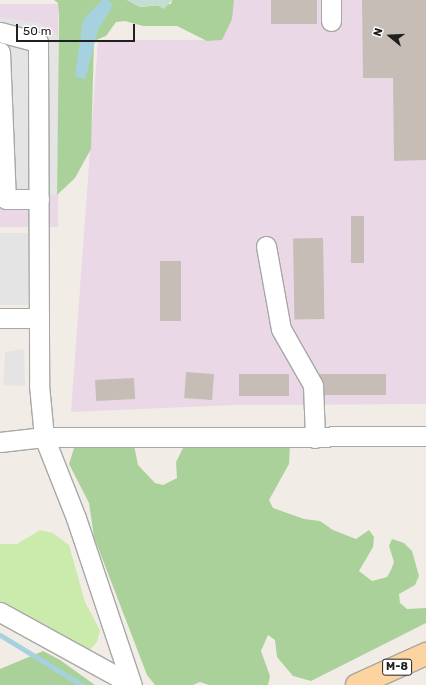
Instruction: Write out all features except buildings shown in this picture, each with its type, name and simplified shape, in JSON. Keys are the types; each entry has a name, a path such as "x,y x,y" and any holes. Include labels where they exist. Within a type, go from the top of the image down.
{"main road":[{"name":"М-8","path":"357,685 426,654"}],"lane":[{"path":"331,0 331,21"},
{"path":"0,32 38,42 39,385 44,437 76,518 131,685"},
{"path":"0,52 6,199 39,199"},
{"path":"266,246 281,329 313,386 315,438"},
{"path":"0,318 39,318"},
{"path":"0,442 44,437 315,438 426,436"},
{"path":"0,612 131,685"}],"shaded area":[{"path":"222,0 426,0 426,404 234,405 71,412 98,40 221,40"},
{"path":"0,4 58,4 58,227 0,227"},
{"path":"0,17 41,24 58,36 57,195 0,197"},
{"path":"0,233 28,233 28,305 0,305"},
{"path":"24,349 25,386 3,385 5,352"}],"green space":[{"path":"54,0 127,0 140,7 171,4 172,0 234,0 232,19 222,40 207,41 177,26 143,26 125,21 116,22 106,36 94,41 91,149 75,178 57,195 59,17 58,3"},
{"path":"127,0 172,0 164,9 157,5 140,7"},
{"path":"81,444 134,445 138,465 155,483 163,485 177,478 176,462 183,448 290,444 289,464 269,500 273,508 304,519 320,521 333,530 356,539 369,530 374,537 373,547 359,571 372,581 387,577 391,570 394,562 389,546 392,539 404,543 412,551 419,576 415,585 399,594 400,603 407,609 426,608 426,623 311,681 293,676 277,657 275,640 268,635 261,651 270,676 268,685 209,685 200,682 193,685 155,685 147,675 94,537 89,503 69,464 74,448"},
{"path":"40,530 53,533 69,545 85,602 100,630 97,642 90,650 84,652 0,604 0,544 17,544"},
{"path":"43,651 60,660 95,685 0,685 0,669"}],"water":[{"path":"102,0 108,0 113,5 98,30 85,79 75,76 83,20"}],"waterway":[{"path":"0,635 82,685"}]}
